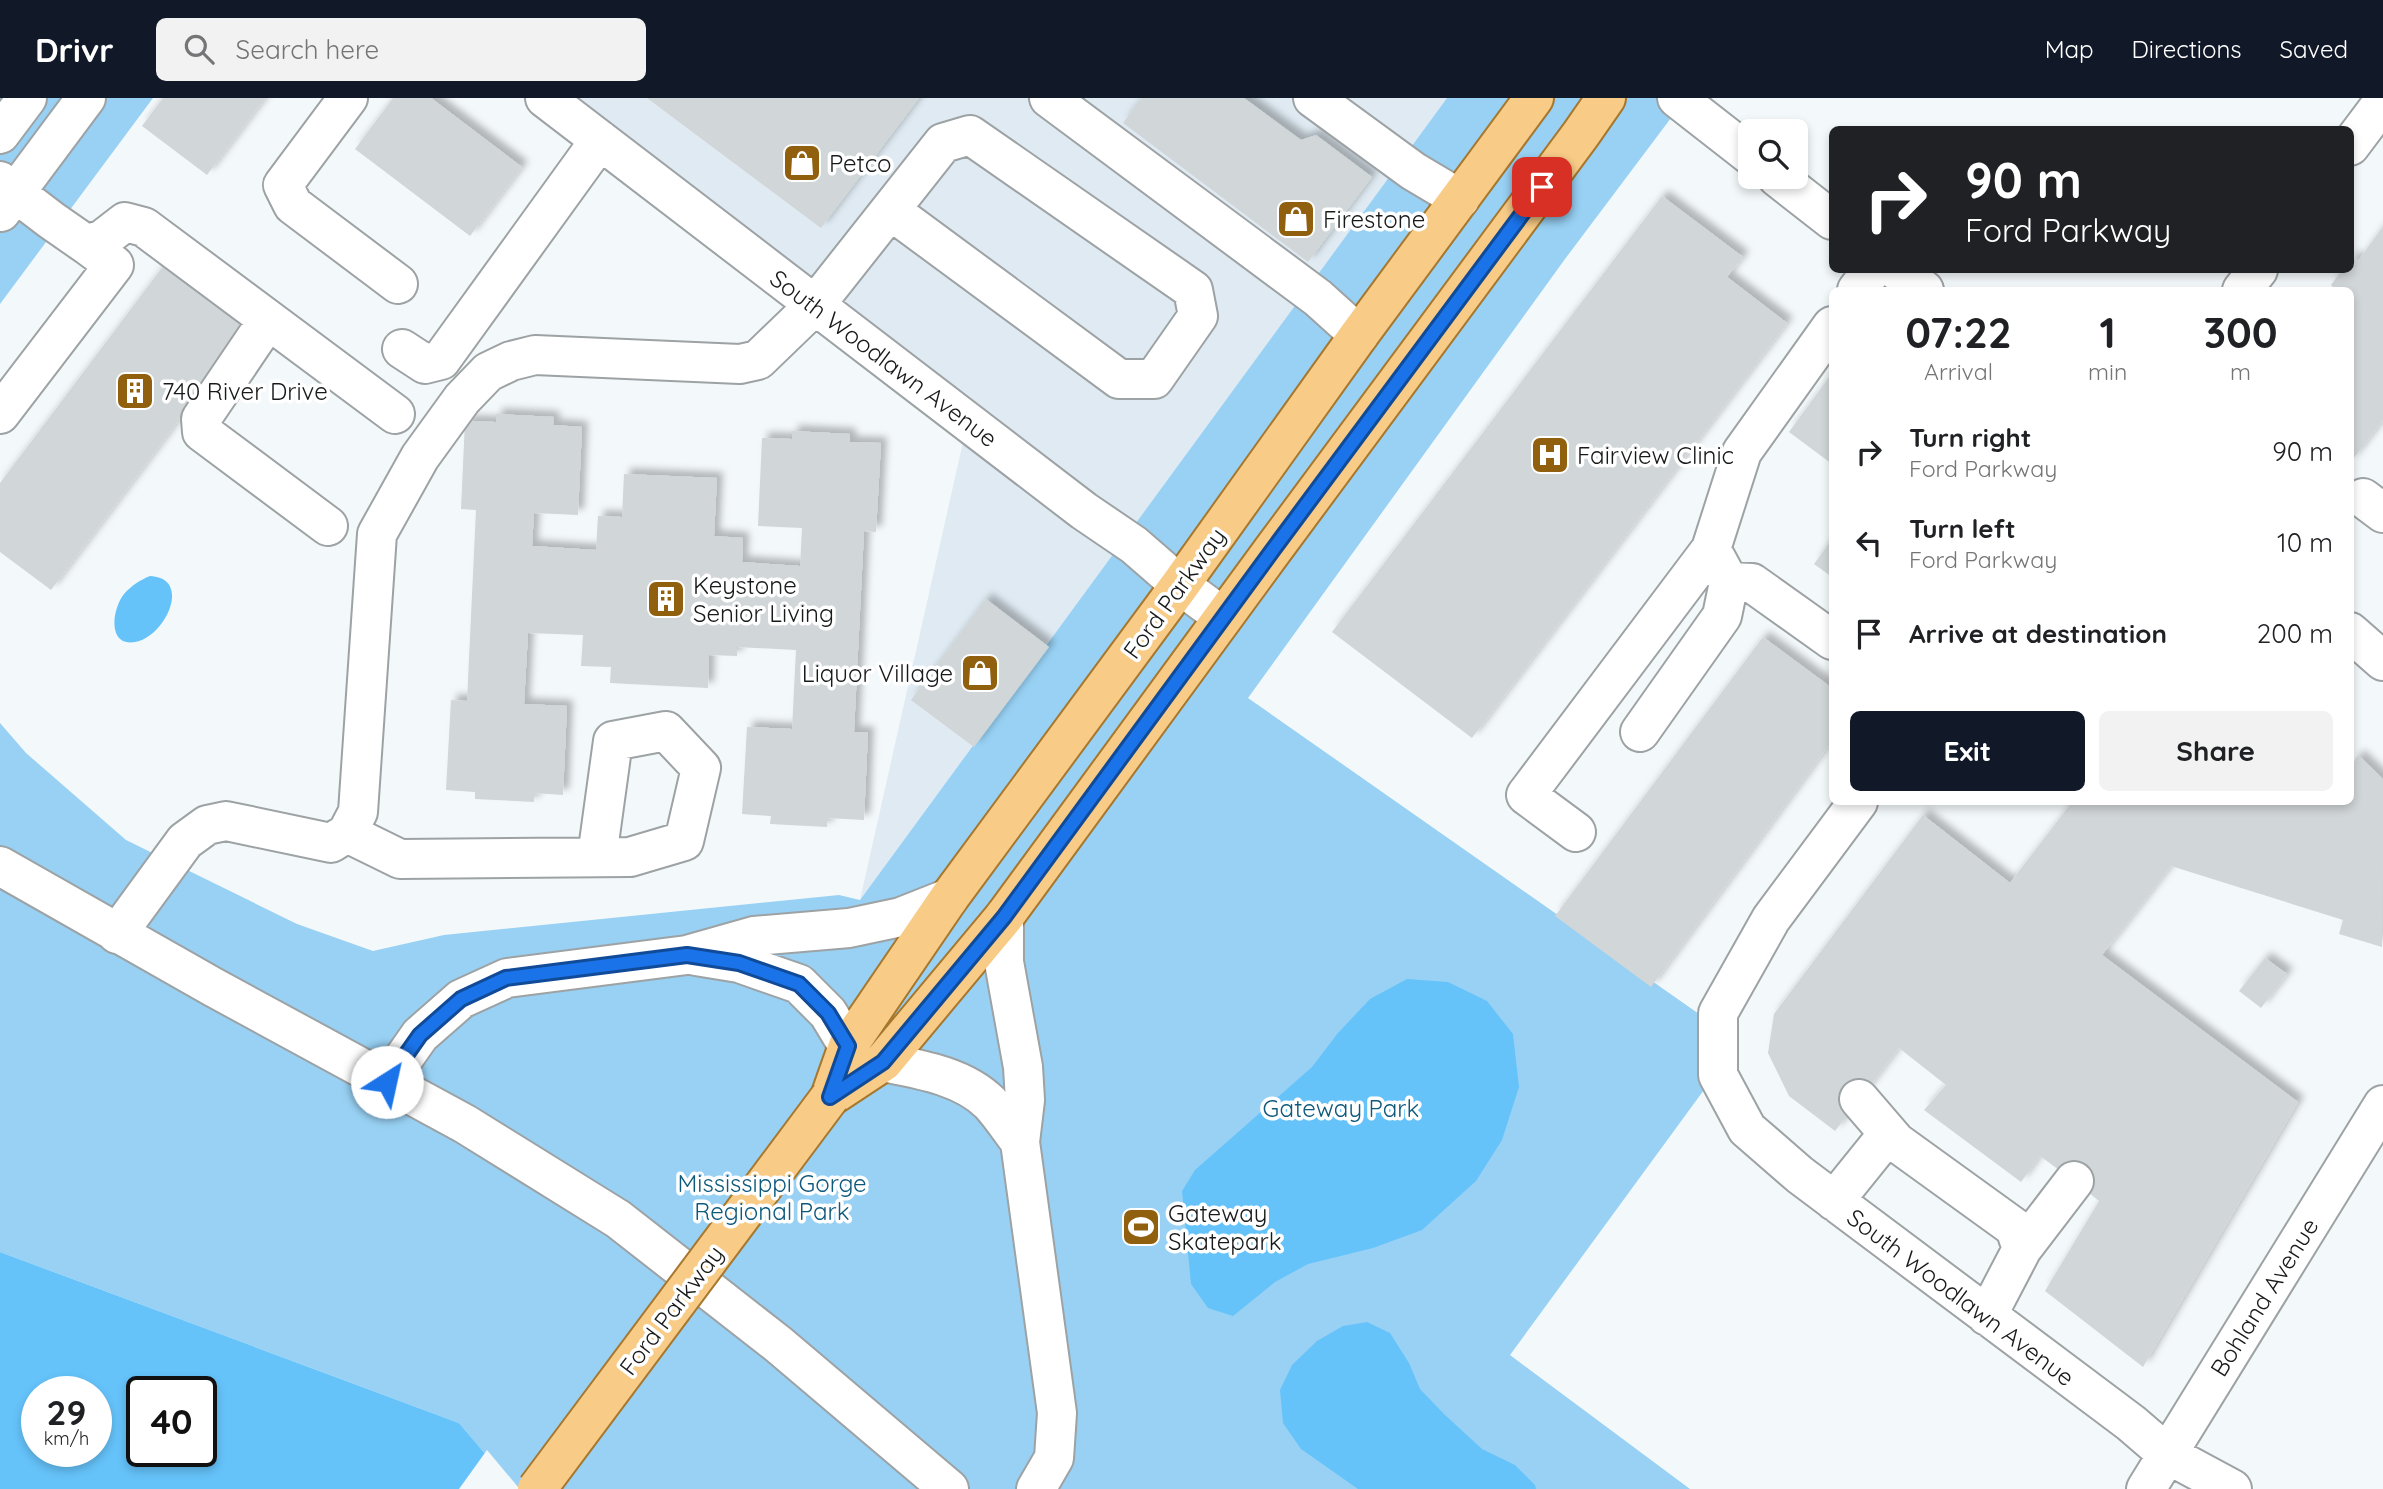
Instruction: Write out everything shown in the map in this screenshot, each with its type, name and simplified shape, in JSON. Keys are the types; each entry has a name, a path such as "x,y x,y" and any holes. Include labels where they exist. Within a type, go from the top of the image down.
{"main road":[{"name":"Ford Parkway","path":"537,1489 830,1097 848,1046 949,898 1534,98"},
{"name":"Ford Parkway","path":"830,1097 883,1062 1004,917 1606,98"}],"street":[{"path":"1,132 27,98"},
{"path":"0,414 114,265 51,220 5,196 86,98"},
{"path":"348,98 283,185 293,205 398,284"},
{"name":"South Woodlawn Avenue","path":"545,98 1084,511 1134,545 1180,585 1223,617"},
{"path":"1049,98 1092,110 1359,335"},
{"path":"1313,98 1413,171 1460,199"},
{"path":"1677,98 1738,146"},
{"path":"2354,141 2383,102"},
{"path":"117,933 185,841 207,825 226,821 331,844 347,833 358,812 377,534 420,457 462,399 488,372 512,360 535,355 740,364 758,359 815,305 943,142 970,135 1193,290 1198,317 1154,379 1119,379 890,210"},
{"path":"401,349 425,365 440,360 600,140"},
{"path":"1792,189 1829,218"},
{"path":"87,245 103,239 125,222 144,227 395,414"},
{"path":"1900,273 1920,287"},
{"path":"2244,287 2256,273"},
{"path":"268,320 201,419 202,432 328,526"},
{"path":"1576,832 1526,795 1711,549 1742,452 1829,330"},
{"path":"1640,732 1722,615 1730,582 1711,549"},
{"path":"1730,582 1752,583 1829,638"},
{"path":"2354,636 2383,662"},
{"name":"South Woodlawn Avenue","path":"1856,805 1771,919 1718,1013 1718,1075 1747,1129 1800,1175 2131,1423 2167,1454 2232,1489"},
{"path":"347,833 400,859 597,857"},
{"path":"0,866 465,1124 618,1219 778,1344 949,1489"},
{"path":"387,1082 420,1035 461,999 506,978 687,955 754,936 849,928 901,918 949,898"},
{"path":"1004,917 1004,962 1023,1067 1025,1100 1020,1142 1057,1413 1054,1458 1036,1489"},
{"path":"687,955 739,963 799,984 828,1013 848,1046"},
{"path":"883,1062 923,1069 964,1086 988,1101 1020,1142"},
{"path":"1859,1099 1896,1142 2015,1228 2022,1249"},
{"name":"Bohland Avenue","path":"2146,1489 2383,1105"},
{"path":"1834,1201 1880,1144 1896,1142"},
{"path":"1987,1316 2022,1249 2074,1181"}],"shaded area":[{"path":"547,98 1447,98 860,900 968,420"},
{"path":"150,576 163,579 170,586 170,608 156,630 146,638 126,642 120,639 114,626 117,609 127,591"},
{"path":"1407,979 1448,982 1487,1001 1513,1034 1519,1087 1502,1140 1476,1181 1422,1230 1373,1248 1308,1264 1275,1282 1233,1316 1208,1308 1191,1284 1182,1191 1195,1170 1312,1067 1338,1033 1370,999"},
{"path":"0,1252 459,1423 515,1489 0,1489"},
{"path":"1367,1322 1390,1333 1409,1363 1420,1389 1444,1414 1482,1449 1515,1465 1536,1489 1358,1489 1301,1449 1283,1423 1280,1390 1292,1365 1317,1341 1343,1326"}],"green space":[{"path":"0,98 153,98 0,304"},
{"path":"1447,98 1686,98 1565,259 1248,698 1739,1042 1510,1355 1690,1489 515,1489 459,1423 0,1252 0,723 26,753 126,840 297,924 373,951 444,935 839,895 860,900"}],"pier":[{"path":"487,1450 518,1487 518,1489 459,1489"}],"building":[{"path":"163,98 265,98 207,175 142,126"},
{"path":"393,98 431,98 522,167 470,236 355,149"},
{"name":"Petco","path":"647,98 919,98 821,228"},
{"name":"Firestone","path":"1142,98 1244,98 1301,140 1316,135 1372,177 1308,262 1123,123"},
{"path":"1662,196 1743,257 1727,277 1787,323 1472,738 1332,632"},
{"path":"2383,226 2383,420 2354,458 2354,287 2331,285 2340,273 2354,273 2354,258 2358,261"},
{"name":"740 River Drive","path":"164,265 248,328 51,590 0,552 0,483"},
{"path":"1829,377 1829,462 1789,432"},
{"name":"Keystone Senior Living","path":"496,414 554,417 553,425 582,427 578,515 534,513 532,546 596,550 598,516 622,517 624,474 717,478 714,536 743,538 742,562 800,566 802,528 758,526 762,438 792,439 792,431 850,434 850,442 881,443 876,532 864,531 854,732 868,732 864,820 827,818 827,827 770,824 771,816 742,814 747,727 792,729 796,650 737,647 737,656 709,655 708,688 610,683 611,667 581,666 583,635 528,633 524,704 567,706 563,795 534,793 534,802 475,799 475,792 446,790 451,700 467,701 476,510 461,509 465,421 496,422"},
{"path":"1829,543 1829,575 1814,564"},
{"name":"Liquor Village","path":"986,599 1049,647 974,747 911,700"},
{"path":"1763,637 1829,686 1829,745 1651,987 1555,916"},
{"path":"2358,755 2383,779 2382,947 2339,934 2343,920 2171,866 2102,955 2298,1102 2143,1367 2045,1291 2099,1201 2074,1181 2040,1156 2021,1182 1924,1110 1946,1085 1899,1048 1835,1131 1789,1096 1768,1053 1774,1014 1923,815 2010,883 2070,805 2354,805 2354,762"},
{"path":"2265,958 2287,974 2261,1008 2239,991"}],"place":[{"name":"Petco","path":"802,163"},
{"name":"Firestone","path":"1296,219"},
{"name":"740 River Drive","path":"135,391"},
{"name":"Fairview Clinic","path":"1550,455"},
{"name":"Keystone Senior Living","path":"666,599"},
{"name":"Liquor Village","path":"980,673"},
{"name":"Gateway Skatepark","path":"1141,1227"}],"route":[{"path":"387,1082 420,1035 461,999 506,978 687,955 739,963 799,984 828,1013 848,1046 830,1097 883,1062 1004,917 1542,187"}],"park label":[{"name":"Gateway Park","path":"1341,1108"},
{"name":"Mississippi Gorge Regional Park","path":"772,1197"}]}
